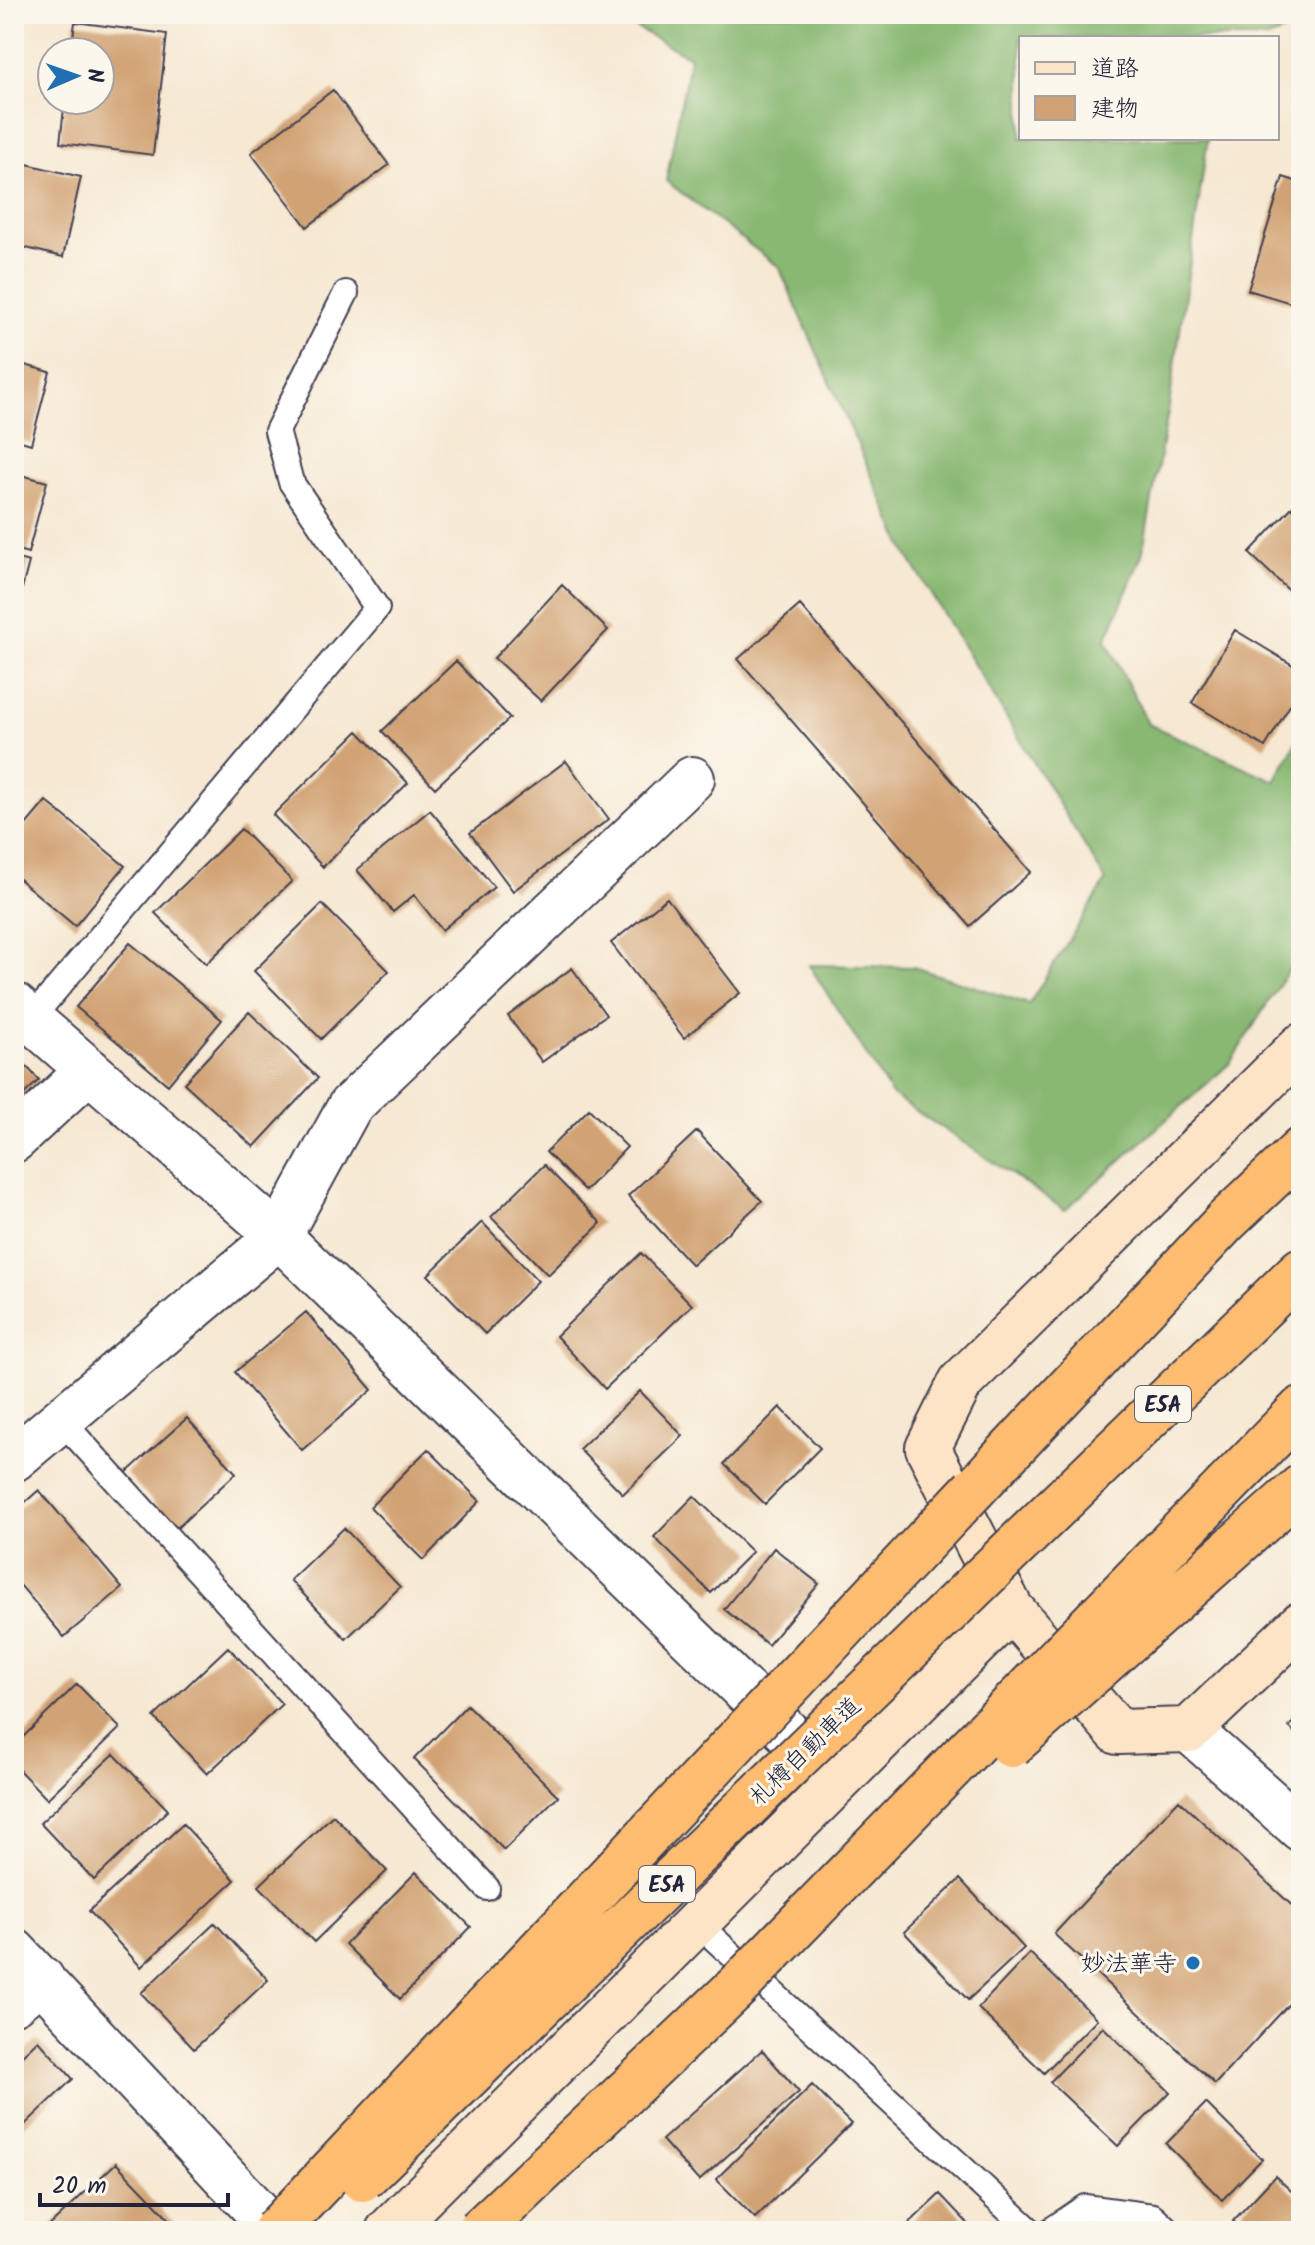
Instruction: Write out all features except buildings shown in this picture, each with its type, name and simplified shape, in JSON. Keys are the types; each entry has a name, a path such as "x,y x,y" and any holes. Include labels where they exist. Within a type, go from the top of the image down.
{"highway":[{"path":"275,2231 1226,1221 1301,1150"},
{"name":"札樽自動車道","path":"308,2231 1301,1270"},
{"path":"479,2231 1114,1628 1301,1409"},
{"path":"1114,1628 1301,1487"}],"street":[{"path":"14,1459 279,1236 350,1106 692,779"},
{"path":"22,1012 279,1236 837,1781"},
{"path":"1301,1046 961,1382 928,1448 1011,1609 1118,1732 1189,1730 1301,1624"},
{"path":"14,1140 89,1070"},
{"path":"388,2231 1011,1609"},
{"path":"1189,1730 1301,1829"},
{"path":"23,1977 275,2231"}],"lane":[{"path":"22,1012 377,608 291,482 277,431 346,293"},
{"path":"61,1420 487,1888"},
{"path":"697,1923 1031,2231"},
{"path":"1050,2231 1085,2207 1153,2216 1169,2231"}],"green space":[{"path":"611,14 1301,14 1301,25 1273,36 1019,36 1019,140 1208,140 1169,406 1142,555 1106,640 1148,724 1275,781 1301,733 1301,950 1230,1063 1065,1210 892,1095 809,965 913,967 1029,1004 1106,881 905,551 779,267 666,181 690,57"}],"place":[{"name":"妙法華寺","path":"1193,1963"}]}
